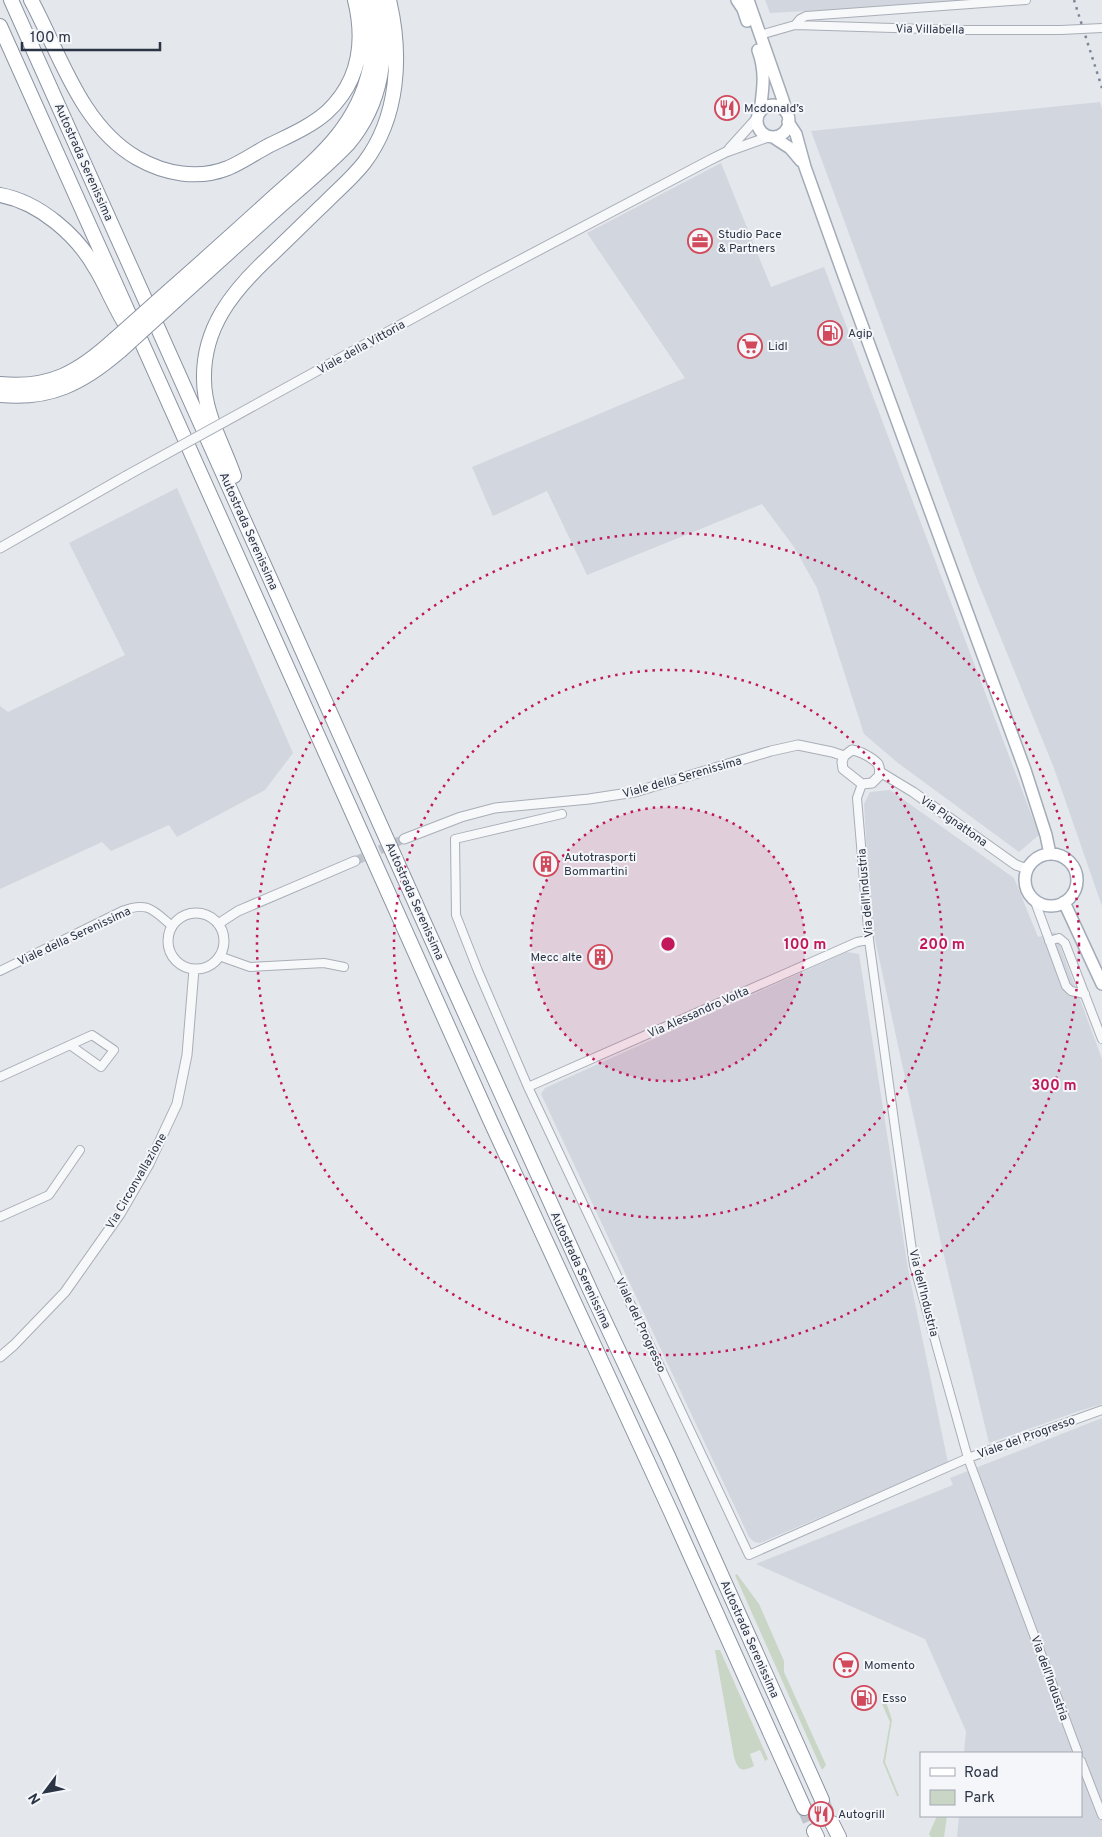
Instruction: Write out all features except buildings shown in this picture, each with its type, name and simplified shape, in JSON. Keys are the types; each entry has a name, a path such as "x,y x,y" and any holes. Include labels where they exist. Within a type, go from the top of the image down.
{"highway":[{"name":"Autostrada Serenissima","path":"11,0 448,976 591,1292 668,1456 822,1800"},
{"path":"31,0 74,87 101,127 135,157 150,165 188,175 206,174 228,168 300,130 327,111 340,98 349,82 360,49 361,29 355,0"},
{"path":"172,296 329,147 346,125 360,102 372,57 372,32 366,0"},
{"path":"0,384 33,384 62,377 117,345 326,164 355,134 371,106 382,70 384,36 378,0"},
{"path":"245,523 234,477 207,404 204,379 206,351 222,310 245,280 353,175 374,147 393,98 397,74 396,33 390,0"},
{"name":"Autostrada Serenissima","path":"0,26 494,1129 670,1510 804,1808"},
{"path":"0,195 19,200 33,207 57,224 78,245 95,267 122,320 149,359"},
{"path":"0,395 37,395 64,388 88,377 102,367 117,345"},
{"path":"832,1823 839,1837"}],"main road":[{"path":"737,0 743,9 762,61 764,86 758,115 758,127 760,131 790,148 805,167"},
{"path":"748,0 783,100 787,117 796,134 805,167 1025,770 1046,835 1050,854"},
{"path":"758,115 766,107 775,106 787,117"},
{"path":"770,137 782,134 785,131 787,117"},
{"path":"1045,854 1050,854 1062,856 1068,860 1077,876 1076,888 1073,893 1064,902 1049,905 1034,899 1027,888 1026,876 1027,870 1034,860 1045,854"},
{"path":"1064,902 1102,984"}],"street":[{"path":"795,25 800,18 806,16 1026,0"},
{"name":"Via Villabella","path":"760,35 795,25 959,30 1102,28"},
{"name":"Viale della Vittoria","path":"726,152 758,115"},
{"name":"Viale della Vittoria","path":"0,548 126,476 484,279 726,152 770,137"},
{"name":"Viale della Serenissima","path":"404,839 461,817 495,808 589,799 635,792 771,751 798,745 844,756"},
{"path":"849,751 859,751 878,763 880,772 877,780 872,783 862,784 844,769 842,762 844,756 849,751"},
{"name":"Via Pignattona","path":"880,772 913,792 1016,865 1027,870"},
{"name":"Via dell'Industria","path":"862,784 857,798 869,940 914,1265 968,1458 1078,1752"},
{"name":"Viale del Progresso","path":"562,814 455,839 456,915 528,1087 750,1555 968,1458 1102,1410"},
{"path":"218,924 238,911 355,861"},
{"path":"1034,899 1066,986 1071,991 1085,994"},
{"name":"Viale della Serenissima","path":"0,971 133,907 147,908 157,913 172,926"},
{"path":"194,913 203,914 218,924 223,940 219,956 212,963 203,968 194,969 176,961 171,954 168,935 178,919 194,913"},
{"path":"1049,941 1059,938 1065,943 1102,1039"},
{"name":"Via Alessandro Volta","path":"528,1087 857,942 869,940"},
{"path":"219,956 250,967 324,963 344,967"},
{"name":"Via Circonvallazione","path":"0,1356 14,1345 65,1292 120,1214 149,1164 177,1104 187,1055 194,969"},
{"path":"0,1077 70,1045 92,1035 114,1050 101,1067 70,1045"},
{"path":"0,1217 50,1196 80,1150"},
{"path":"1082,1764 1102,1815"}],"shaded area":[{"path":"765,0 1020,0 770,13"},
{"path":"1100,102 1102,109 1102,906 1054,768 975,575 811,131"},
{"path":"721,163 771,287 824,267 1039,835 1019,852 898,763 864,734 817,588 794,547 762,504 587,575 547,491 493,516 472,467 685,378 587,233"},
{"path":"177,488 293,753 265,790 177,837 169,825 111,851 102,842 0,889 0,706 8,712 125,655 69,543"},
{"path":"890,790 1014,878 1038,937 1055,932 1102,1059 1102,1404 989,1443 941,1243 871,921 864,804 870,792"},
{"path":"847,952 859,954 908,1269 948,1463 760,1543 754,1542 749,1537 541,1094 545,1088"},
{"path":"1102,1418 1102,1837 957,1837 959,1817 1082,1817 1082,1752 964,1752 966,1731 925,1639 756,1564 953,1485 950,1478"}],"green space":[{"path":"737,1574 759,1604 784,1661 784,1672 826,1765 822,1770 735,1575"},
{"path":"715,1650 720,1650 768,1759 765,1761 760,1750 750,1754 754,1766 746,1769 739,1768 734,1757"},
{"path":"886,1702 892,1720 885,1762 899,1796 897,1796 883,1762 890,1722 882,1704"},
{"path":"937,1817 947,1817 944,1837 931,1837 929,1834"}],"tunnel":[{"path":"355,861 404,839"},
{"path":"822,1800 832,1823"},
{"path":"804,1808 814,1831"}],"railway":[{"path":"1074,0 1102,88"}],"place":[{"name":"Mcdonald’s","path":"727,108"},
{"name":"Studio Pace & Partners","path":"700,241"},
{"name":"Agip","path":"830,333"},
{"name":"Lidl","path":"750,346"},
{"name":"Autotrasporti Bommartini","path":"546,864"},
{"name":"Mecc alte","path":"600,957"},
{"name":"Momento","path":"846,1665"},
{"name":"Esso","path":"864,1698"},
{"name":"Autogrill","path":"821,1814"}]}
